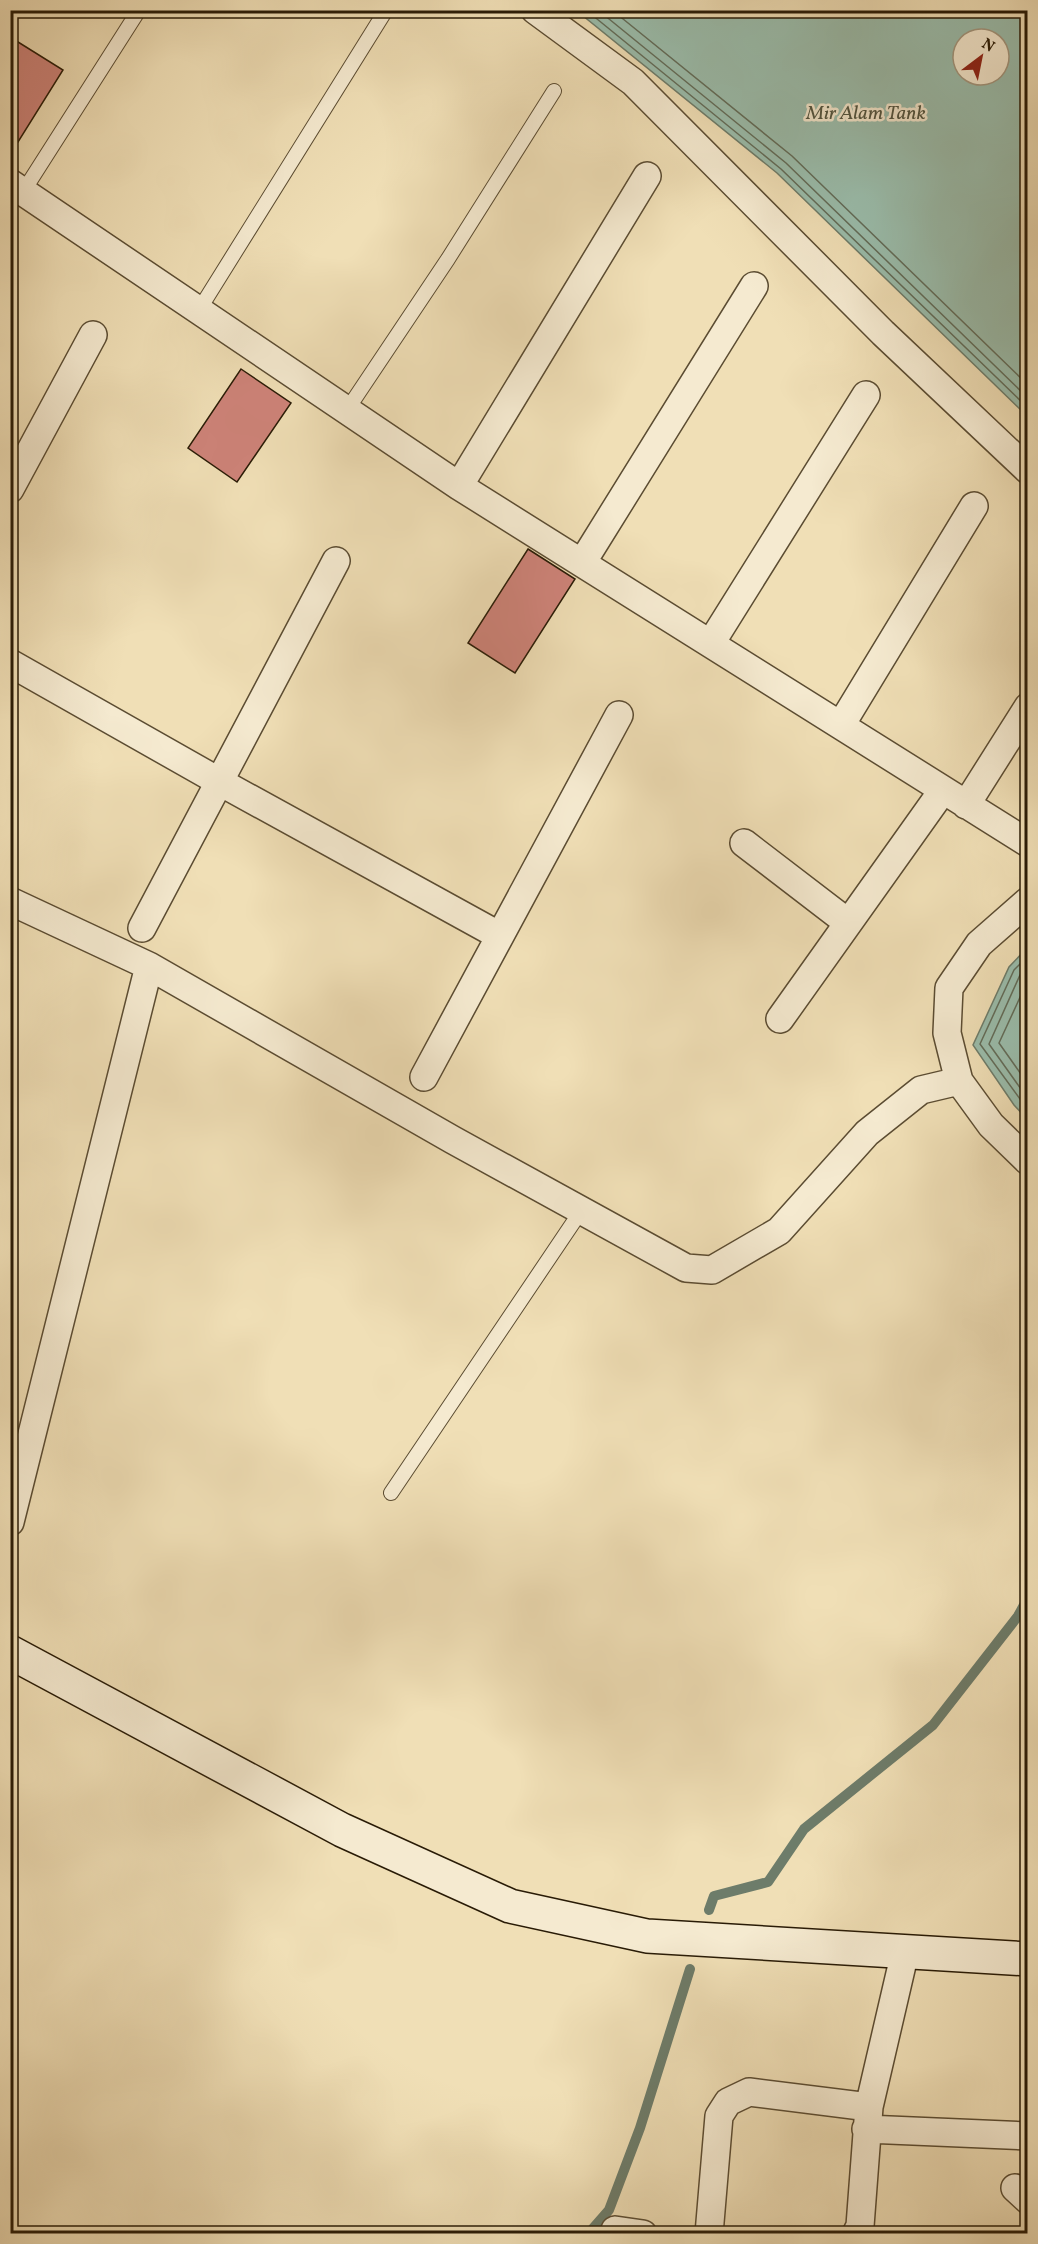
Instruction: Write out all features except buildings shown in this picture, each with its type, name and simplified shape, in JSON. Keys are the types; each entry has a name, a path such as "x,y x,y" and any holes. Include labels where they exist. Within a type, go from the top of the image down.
{"main road":[{"path":"10,1652 342,1830 510,1906 647,1936 1028,1959"}],"street":[{"path":"535,10 633,82 883,333 1028,470"},
{"path":"459,486 647,176"},
{"path":"17,187 459,486 1028,843"},
{"path":"582,563 754,286"},
{"path":"10,489 93,335"},
{"path":"711,644 866,395"},
{"path":"841,725 974,506"},
{"path":"142,928 336,561"},
{"path":"10,663 500,936"},
{"path":"966,805 1028,707"},
{"path":"424,1077 619,715"},
{"path":"780,1019 943,790"},
{"path":"744,843 847,922"},
{"path":"10,901 149,966 453,1140 686,1268 712,1270 779,1231 867,1133 921,1090 959,1081"},
{"path":"1028,901 979,944 949,987 947,1033 959,1081 991,1125 1028,1161"},
{"path":"10,1522 149,966"},
{"path":"856,2234 860,2226 868,2118 905,1953"},
{"path":"709,2234 719,2116 728,2102 748,2092 868,2118 1028,2136"},
{"path":"615,2230 643,2234"}],"lane":[{"path":"17,187 139,10"},
{"path":"199,310 386,10"},
{"path":"347,410 448,259 554,91"},
{"path":"391,1493 581,1211"}],"water":[{"name":"Mir Alam Tank","path":"577,11 1027,11 1027,416 777,173"},
{"path":"1027,948 1027,1119 1014,1105 973,1045 1009,967"}],"waterway":[{"path":"709,1910 714,1896 768,1882 804,1829 933,1725 1018,1616 1028,1598"},
{"path":"588,2234 609,2210 640,2128 690,1969"}]}
